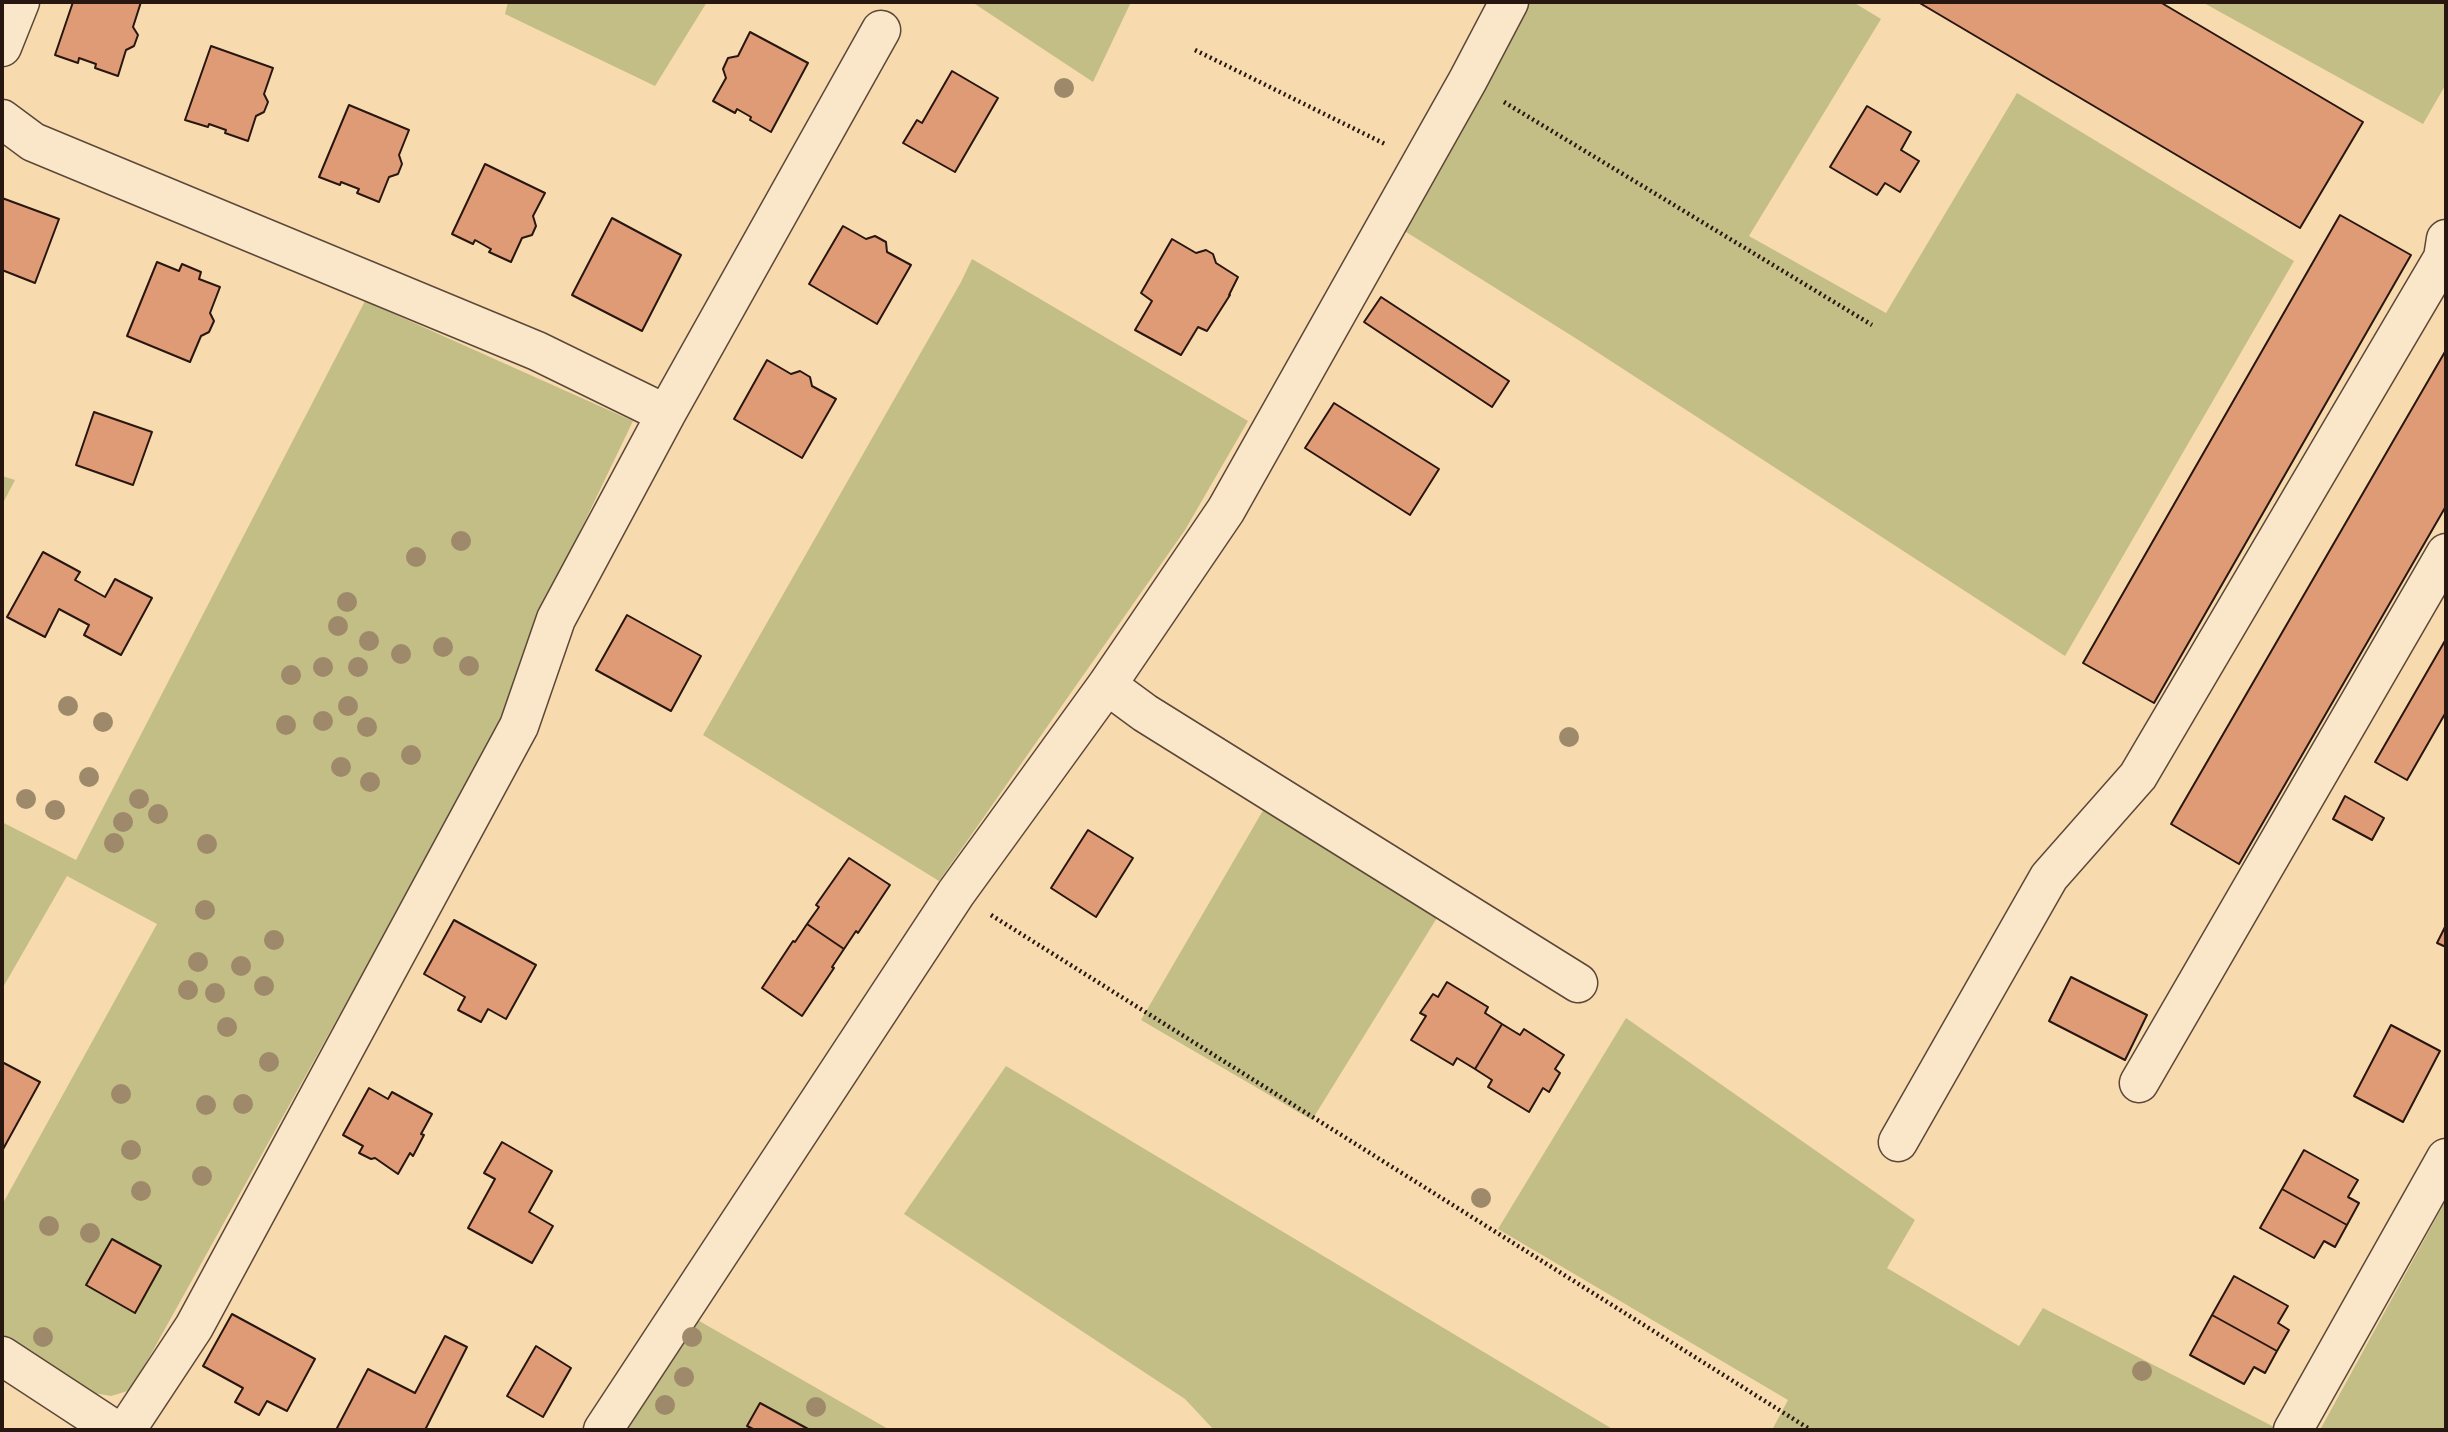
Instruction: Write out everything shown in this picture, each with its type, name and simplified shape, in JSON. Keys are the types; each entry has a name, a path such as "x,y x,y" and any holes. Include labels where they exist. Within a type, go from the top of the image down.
{"street":[{"path":"2,47 20,2"},
{"path":"603,1430 956,893 1107,685 1226,510 1420,161 1468,80 1509,2"},
{"path":"126,1430 194,1327 519,726 556,619 666,414 881,30"},
{"path":"2,119 33,142 537,351 666,414"},
{"path":"1898,1142 2049,877 2138,776 2443,258 2446,239"},
{"path":"2139,1083 2446,553"},
{"path":"1107,685 1145,713 1578,983"},
{"path":"2293,1430 2446,1158"},
{"path":"2,1356 115,1430"}],"path":[{"path":"1195,50 1420,161"},
{"path":"1468,80 1872,325"},
{"path":"956,893 1811,1430"}],"shaded area":[{"path":"508,2 707,2 655,86 505,14"},
{"path":"972,2 1131,2 1093,82"},
{"path":"1524,2 1853,2 1881,19 1749,236 1886,313 2017,93 2294,261 2065,656 1580,341 1403,230"},
{"path":"2202,2 2446,2 2446,84 2423,124"},
{"path":"972,259 1248,421 1185,530 939,881 703,735"},
{"path":"365,301 633,421 535,625 512,704 131,1390 111,1396 88,1392 2,1335 2,1205 157,924 67,876 2,989 2,822 76,860"},
{"path":"2,476 15,480 2,505"},
{"path":"1265,807 1440,913 1312,1120 1141,1020"},
{"path":"1626,1018 1915,1220 1887,1268 2019,1346 2043,1308 2274,1427 2273,1430 1772,1430 1788,1400 1498,1229"},
{"path":"1006,1066 1614,1430 1214,1430 1185,1399 904,1214"},
{"path":"2446,1200 2446,1430 2320,1430"},
{"path":"694,1318 890,1430 619,1430"}],"building":[{"path":"73,2 141,2 133,27 138,35 134,46 126,50 118,76 95,68 96,64 79,58 78,63 55,55"},
{"path":"1918,2 2160,2 2363,122 2300,228"},
{"path":"750,32 808,63 771,132 737,109 735,113 713,101 726,78 723,69 728,58 738,56"},
{"path":"211,46 273,68 264,94 268,102 264,112 256,116 248,141 209,124 208,127 185,120"},
{"path":"952,71 998,98 955,172 903,143 917,120 922,123"},
{"path":"349,105 409,130 399,155 402,164 398,174 389,177 379,202 357,193 359,189 319,177"},
{"path":"1867,106 1911,132 1901,150 1919,161 1900,192 1885,183 1877,195 1830,167"},
{"path":"485,164 545,193 533,216 536,226 532,235 522,238 511,262 489,252 491,249 475,240 473,244 452,234"},
{"path":"2,198 59,219 35,283 2,270"},
{"path":"2340,215 2411,255 2154,703 2083,663"},
{"path":"612,218 681,255 642,331 572,295"},
{"path":"843,226 866,239 875,236 886,242 887,252 911,265 877,324 809,284"},
{"path":"1172,239 1196,253 1206,250 1213,254 1216,263 1238,277 1207,331 1198,327 1181,355 1135,330 1152,301 1141,293"},
{"path":"157,262 179,271 182,264 201,272 199,279 220,287 210,313 214,321 209,332 201,336 190,362 127,336"},
{"path":"1381,297 1509,381 1492,407 1364,322"},
{"path":"2446,350 2446,506 2239,864 2171,824"},
{"path":"767,360 791,374 800,371 810,377 812,386 836,399 802,458 734,419"},
{"path":"1334,403 1439,469 1410,515 1305,448"},
{"path":"94,412 152,432 133,485 76,465"},
{"path":"43,552 80,572 75,580 105,597 115,579 152,598 121,655 84,635 89,625 59,609 45,637 7,617"},
{"path":"627,615 701,656 671,711 596,670"},
{"path":"2446,639 2446,712 2407,780 2375,762"},
{"path":"2345,796 2384,818 2372,840 2333,819"},
{"path":"1088,830 1133,858 1096,917 1051,888"},
{"path":"849,858 890,885 844,949 807,924 819,907 816,905"},
{"path":"454,920 536,965 506,1019 488,1009 481,1022 458,1010 465,997 424,974"},
{"path":"807,924 844,949 802,1016 762,988"},
{"path":"2446,925 2446,947 2437,943"},
{"path":"2071,977 2147,1015 2125,1060 2049,1021"},
{"path":"1447,982 1488,1007 1485,1013 1502,1024 1475,1069 1457,1058 1453,1065 1411,1040 1426,1016 1420,1013 1433,994 1438,997"},
{"path":"1502,1024 1520,1035 1524,1029 1564,1055 1555,1069 1560,1073 1549,1092 1543,1088 1529,1112 1488,1087 1492,1080 1475,1069"},
{"path":"2391,1025 2440,1051 2403,1122 2354,1096"},
{"path":"2,1062 40,1082 2,1151"},
{"path":"369,1088 388,1099 392,1092 432,1114 413,1156 410,1153 398,1174 375,1158 371,1159 359,1153 363,1146 343,1135"},
{"path":"502,1142 552,1171 529,1212 553,1226 532,1263 468,1228 495,1179 484,1173"},
{"path":"2304,1150 2358,1180 2348,1197 2359,1203 2347,1225 2282,1189"},
{"path":"2282,1189 2347,1225 2335,1247 2324,1241 2314,1258 2260,1228"},
{"path":"112,1239 161,1266 135,1313 86,1285"},
{"path":"2234,1276 2288,1306 2278,1323 2289,1330 2277,1351 2212,1315"},
{"path":"232,1314 315,1359 287,1411 267,1401 259,1415 235,1402 243,1388 203,1366"},
{"path":"2212,1315 2277,1351 2265,1373 2254,1367 2244,1384 2190,1355"},
{"path":"445,1336 467,1347 425,1430 336,1430 368,1369 415,1393"},
{"path":"536,1346 571,1368 543,1417 507,1396"},
{"path":"760,1403 810,1430 755,1430 747,1426"}]}
